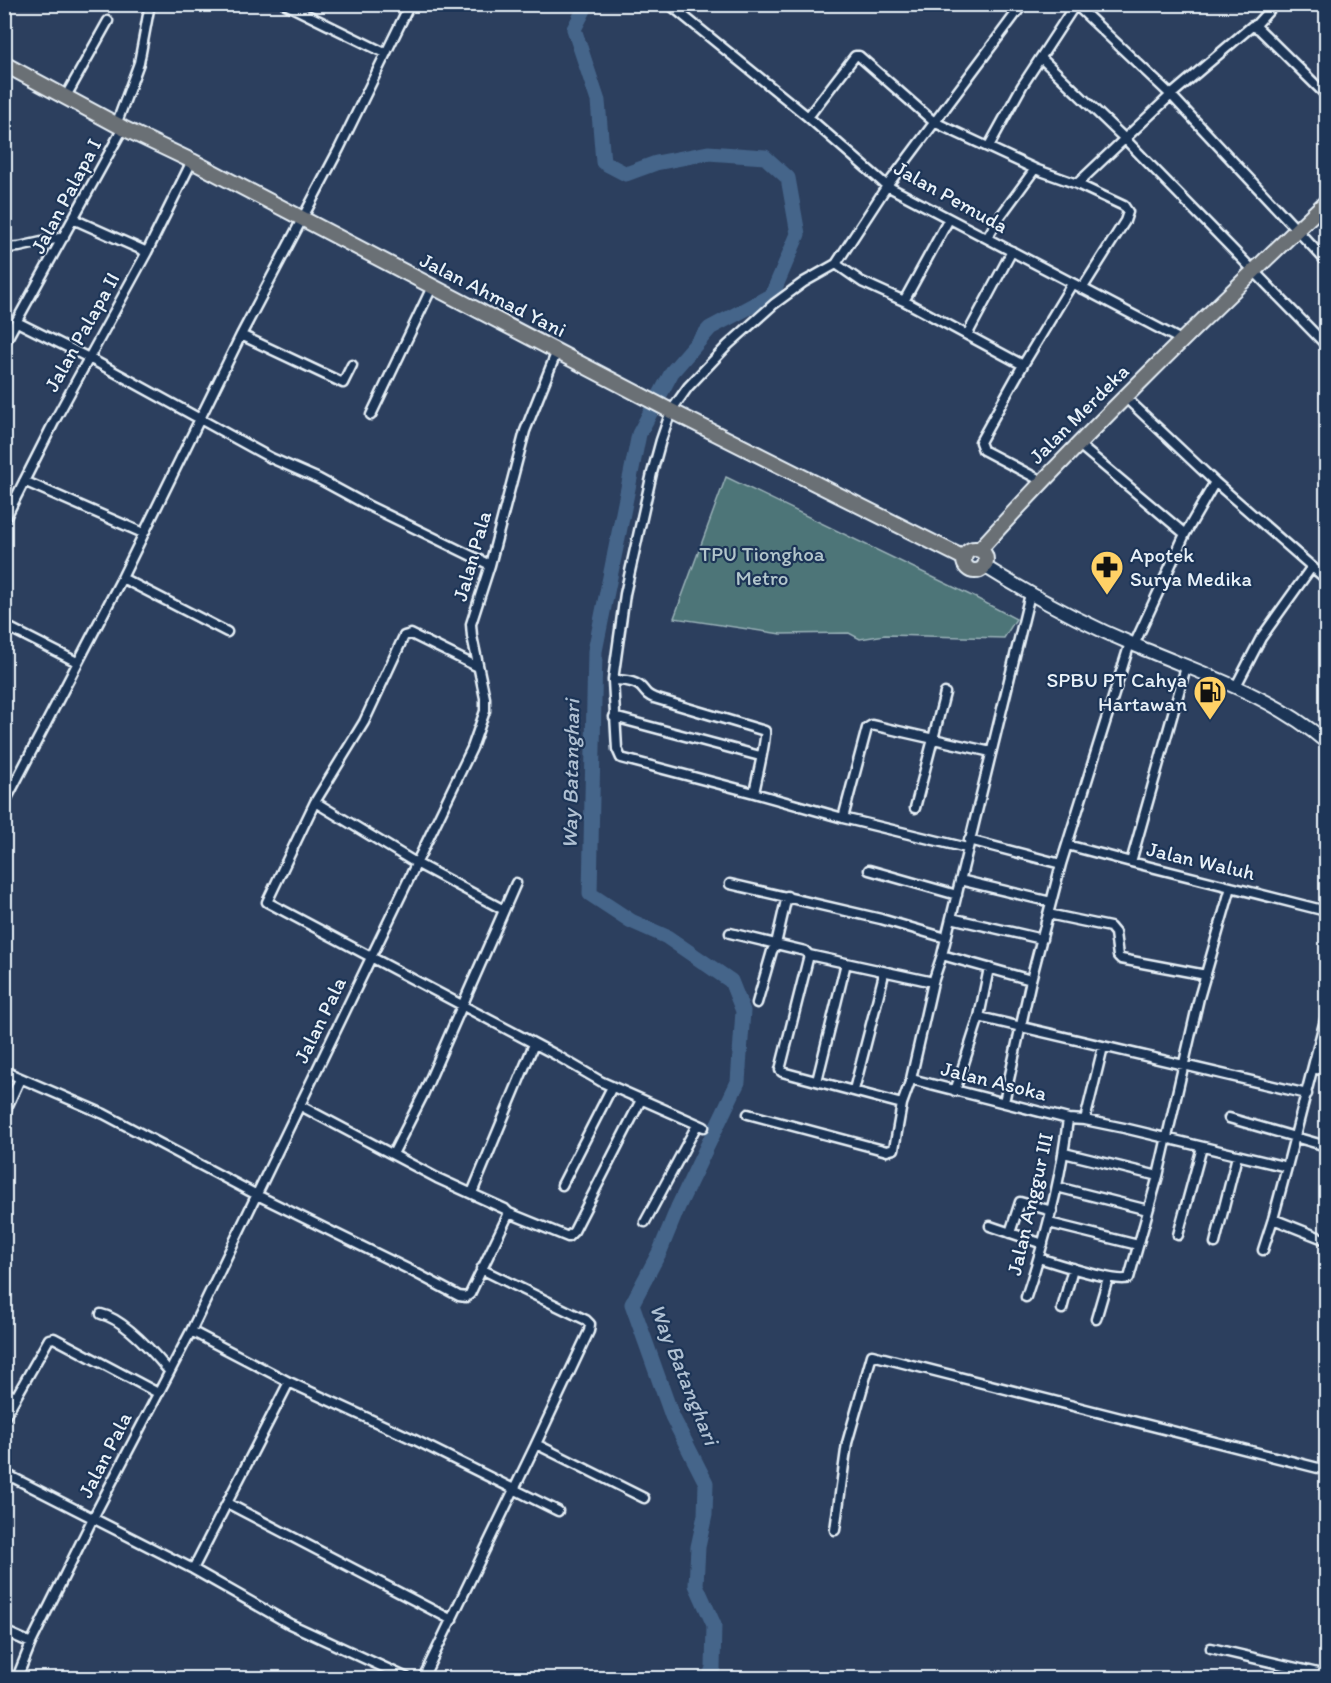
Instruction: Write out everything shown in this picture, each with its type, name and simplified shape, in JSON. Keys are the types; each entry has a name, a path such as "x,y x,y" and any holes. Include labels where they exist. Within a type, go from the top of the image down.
{"main road":[{"name":"Jalan Ahmad Yani","path":"4,64 119,127 192,161 668,410 964,558"},
{"name":"Jalan Merdeka","path":"979,550 1078,444 1326,202"},
{"path":"979,550 985,558 984,566 977,570 969,569 964,558 968,552 979,550"}],"street":[{"name":"Jalan Palapa I","path":"4,344 64,237 119,127 139,63 150,4"},
{"path":"285,4 385,52"},
{"path":"4,804 122,578 241,335 339,149 410,4"},
{"name":"Jalan Pemuda","path":"669,4 808,117 887,186 1183,341"},
{"path":"1023,4 887,186 836,264 804,282 774,304 728,345 668,410 625,594 613,680 617,749 621,758 843,818 1061,864"},
{"path":"989,146 1022,86 1075,4 1171,95 1326,261"},
{"path":"1077,184 1171,95 1250,27 1254,27 1275,4"},
{"path":"65,98 108,21"},
{"path":"1254,27 1326,95"},
{"path":"808,117 858,55 934,123 1124,206 1128,212 1125,221 1082,289"},
{"path":"1041,57 1125,139 1326,345"},
{"name":"Jalan Palapa II","path":"4,521 147,252 192,161"},
{"path":"987,238 1035,169"},
{"path":"73,219 147,252"},
{"path":"904,301 950,219"},
{"path":"4,248 64,237"},
{"path":"967,335 1012,251"},
{"path":"836,264 862,282 904,301 1023,365"},
{"path":"1042,481 983,450 980,446 1023,365 1072,284"},
{"path":"371,415 432,287"},
{"path":"17,322 89,358 271,458 319,479 490,565"},
{"path":"241,335 343,384 352,365"},
{"name":"Jalan Pala","path":"16,1678 93,1518 191,1332 484,720 484,698 471,624 490,565 525,431 557,351"},
{"path":"1125,397 1215,482 1326,579"},
{"path":"1078,444 1185,534"},
{"path":"24,481 143,533"},
{"path":"1004,1102 1031,980 1061,864 1132,644 1185,534 1215,482"},
{"path":"984,566 1030,594 1132,644 1236,686 1308,726 1326,742"},
{"path":"1236,686 1261,638 1311,568"},
{"path":"122,578 227,632"},
{"path":"748,1114 891,1151 895,1145 902,1104 911,1079 1030,594"},
{"path":"4,625 77,662"},
{"path":"478,666 411,634 404,636 364,722 315,801 267,902 612,1087 700,1126 645,1222"},
{"path":"1131,862 1186,667"},
{"path":"613,680 626,680 641,686 646,694 654,698 765,731 766,738 760,756 754,793"},
{"path":"915,808 945,693"},
{"path":"615,717 760,756"},
{"path":"843,818 870,726 874,725 991,752"},
{"path":"315,801 416,863 504,910"},
{"name":"Jalan Waluh","path":"1067,845 1326,911"},
{"path":"869,870 957,895"},
{"path":"960,880 1051,902"},
{"path":"393,1154 423,1095 516,883"},
{"path":"730,884 787,896 946,938"},
{"path":"1039,1258 1108,1278 1123,1280 1129,1278 1158,1176 1183,1065 1231,887"},
{"path":"757,1004 776,944 787,896"},
{"path":"1048,914 1110,927 1115,933 1120,959 1206,975"},
{"path":"951,918 1042,939"},
{"path":"730,933 805,951 809,955 933,982"},
{"path":"809,955 780,1068 782,1072 902,1104"},
{"path":"942,955 1031,980"},
{"path":"818,1081 846,963"},
{"path":"955,1091 979,1017 989,968"},
{"path":"855,1090 883,971"},
{"path":"1263,1250 1307,1094 1326,1016"},
{"path":"979,1017 1307,1094"},
{"path":"472,1193 534,1044"},
{"path":"1085,1120 1103,1047"},
{"path":"1313,1068 1326,1071"},
{"path":"4,1071 104,1114 257,1195 459,1296 466,1297 470,1294 509,1213"},
{"path":"4,1114 20,1079"},
{"name":"Jalan Asoka","path":"911,1079 1068,1119 1085,1120 1287,1167"},
{"path":"562,1185 612,1087"},
{"path":"299,1106 437,1178 505,1209 509,1213 568,1237 574,1231 597,1188 641,1100"},
{"path":"1229,1118 1326,1146"},
{"name":"Jalan Anggur III","path":"1026,1297 1052,1211 1064,1153 1068,1119"},
{"path":"1178,1235 1202,1147"},
{"path":"1064,1153 1158,1176"},
{"path":"1215,1243 1237,1156"},
{"path":"1057,1187 1148,1210"},
{"path":"1010,1233 1020,1202 1052,1211"},
{"path":"1273,1219 1326,1240"},
{"path":"1049,1223 1138,1245"},
{"path":"990,1226 1043,1244"},
{"path":"1062,1309 1073,1268"},
{"path":"423,1678 515,1491 589,1331 590,1324 481,1269"},
{"path":"1096,1319 1108,1278"},
{"path":"101,1314 129,1330 150,1348 169,1371"},
{"path":"191,1332 558,1512"},
{"path":"4,1418 46,1342 54,1338 158,1393"},
{"path":"835,1530 847,1443 872,1355 1326,1470"},
{"path":"193,1569 289,1382"},
{"path":"4,1392 15,1397"},
{"path":"535,1446 540,1446 644,1498"},
{"path":"4,1473 193,1569 290,1624 407,1678"},
{"path":"227,1503 452,1620"},
{"path":"4,1631 31,1643"},
{"path":"1211,1648 1326,1675"}],"green space":[{"name":"TPU Tionghoa Metro","path":"726,477 1016,619 1004,638 885,635 860,639 849,633 781,634 674,618"}],"waterway":[{"name":"Way Batanghari","path":"587,4 574,29 598,101 603,162 626,174 656,163 708,153 765,157 788,178 798,234 772,295 710,328 672,372 639,434 595,651 590,894 631,921 667,937 731,981 743,1011 738,1082 678,1207 660,1251 632,1304 672,1416 706,1483 705,1515 698,1547 696,1585 714,1625 713,1668 709,1678"}],"place":[{"name":"Apotek Surya Medika","path":"1107,596"},
{"name":"SPBU PT Cahya Hartawan","path":"1210,721"}]}
